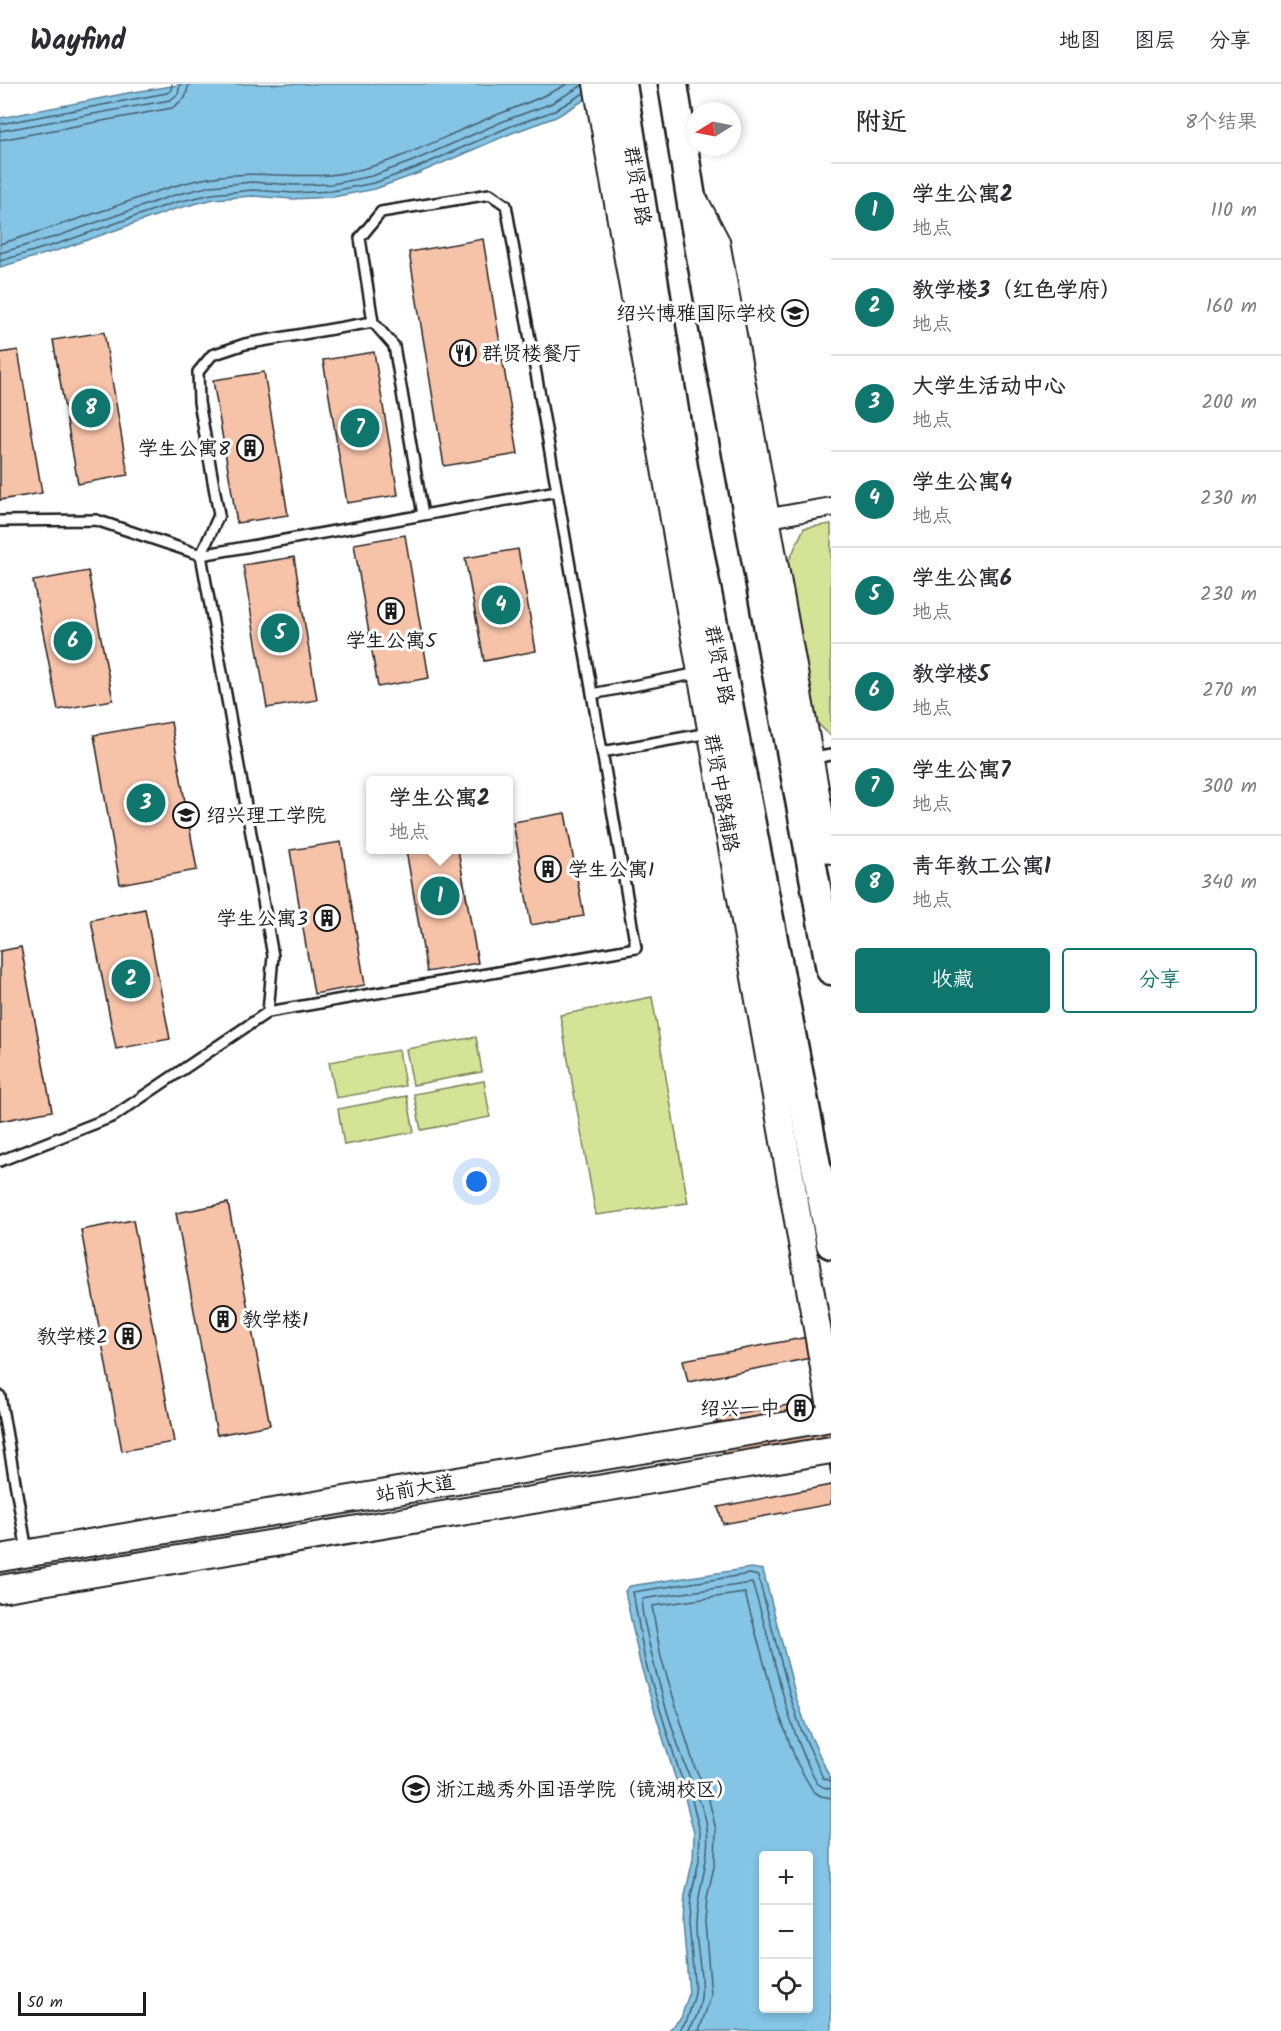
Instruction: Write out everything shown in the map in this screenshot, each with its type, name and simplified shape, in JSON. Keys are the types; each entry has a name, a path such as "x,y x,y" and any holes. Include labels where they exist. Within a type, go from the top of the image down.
{"main road":[{"path":"673,86 688,181 831,970"},
{"name":"群贤中路辅路","path":"611,97 701,672 831,1407"},
{"name":"群贤中路","path":"611,97 831,1244"},
{"name":"站前大道","path":"0,1558 831,1418"},
{"name":"站前大道","path":"0,1589 831,1450"}],"street":[{"path":"688,181 720,241 770,518 822,756 831,854"},
{"path":"770,518 831,507"}],"lane":[{"path":"0,1161 114,1116 268,1012 636,948 506,205 490,194 381,212 360,238 373,321 394,346 423,515"},
{"path":"268,1012 273,956 201,555 219,515 199,402 198,372 212,355 245,344 373,321"},
{"path":"0,521 96,520 201,555 557,491"},
{"path":"592,694 701,672"},
{"path":"602,752 712,733"},
{"path":"0,1396 27,1554"}],"green space":[{"path":"831,524 831,736 816,722 788,563 804,528"},
{"path":"652,997 688,1203 596,1215 560,1015"},
{"path":"476,1037 482,1072 413,1085 406,1049"},
{"path":"399,1050 405,1086 336,1098 329,1062"},
{"path":"484,1081 490,1117 421,1130 414,1094"},
{"path":"407,1096 414,1132 344,1145 338,1109"}],"water":[{"path":"185,84 611,84 556,117 375,189 333,197 292,199 253,196 214,199 175,209 62,249 0,267 0,118"},
{"path":"751,1568 763,1570 796,1697 806,1726 831,1780 831,2031 668,2031 681,2018 689,1994 683,1921 685,1895 693,1859 694,1833 685,1798 675,1777 640,1663 625,1591 630,1586"}],"building":[{"name":"群贤楼餐厅","path":"483,239 518,454 444,466 409,252"},
{"path":"104,332 128,475 78,484 53,340"},
{"path":"18,350 42,493 0,500 0,353"},
{"path":"374,352 398,495 347,503 323,360"},
{"name":"学生公寓8","path":"264,372 288,515 237,523 213,380"},
{"name":"学生公寓5","path":"405,535 429,678 378,687 354,544"},
{"path":"518,549 536,651 484,661 465,558"},
{"path":"294,557 317,700 267,708 243,565"},
{"path":"88,571 113,700 58,710 33,581"},
{"path":"171,722 197,870 120,884 94,735"},
{"name":"学生公寓1","path":"565,813 584,916 531,925 513,822"},
{"name":"学生公寓3","path":"341,842 365,985 314,994 290,850"},
{"path":"407,854 459,854 478,963 427,972"},
{"path":"145,909 170,1039 116,1049 91,920"},
{"path":"21,947 52,1111 0,1121 0,951"},
{"name":"教学楼1","path":"228,1203 270,1425 217,1435 176,1213"},
{"name":"教学楼2","path":"133,1220 174,1442 122,1451 81,1230"},
{"name":"绍兴一中","path":"830,1333 831,1476 827,1446 726,1468 716,1418 822,1399 816,1357 688,1382 683,1360"},
{"path":"831,1485 831,1504 723,1524 718,1507"}],"place":[{"name":"绍兴博雅国际学校","path":"795,313"},
{"name":"群贤楼餐厅","path":"463,353"},
{"name":"青年教工公寓1","path":"91,408"},
{"name":"学生公寓7","path":"360,428"},
{"name":"学生公寓8","path":"250,448"},
{"name":"学生公寓4","path":"501,605"},
{"name":"学生公寓5","path":"391,611"},
{"name":"学生公寓6","path":"280,633"},
{"name":"教学楼5","path":"73,641"},
{"name":"大学生活动中心","path":"146,803"},
{"name":"绍兴理工学院","path":"186,815"},
{"name":"学生公寓1","path":"548,869"},
{"name":"学生公寓2","path":"440,896"},
{"name":"学生公寓3","path":"327,918"},
{"name":"教学楼3（红色学府）","path":"131,979"},
{"name":"教学楼1","path":"223,1319"},
{"name":"教学楼2","path":"128,1336"},
{"name":"绍兴一中","path":"800,1408"},
{"name":"浙江越秀外国语学院（镜湖校区）","path":"416,1789"}]}
